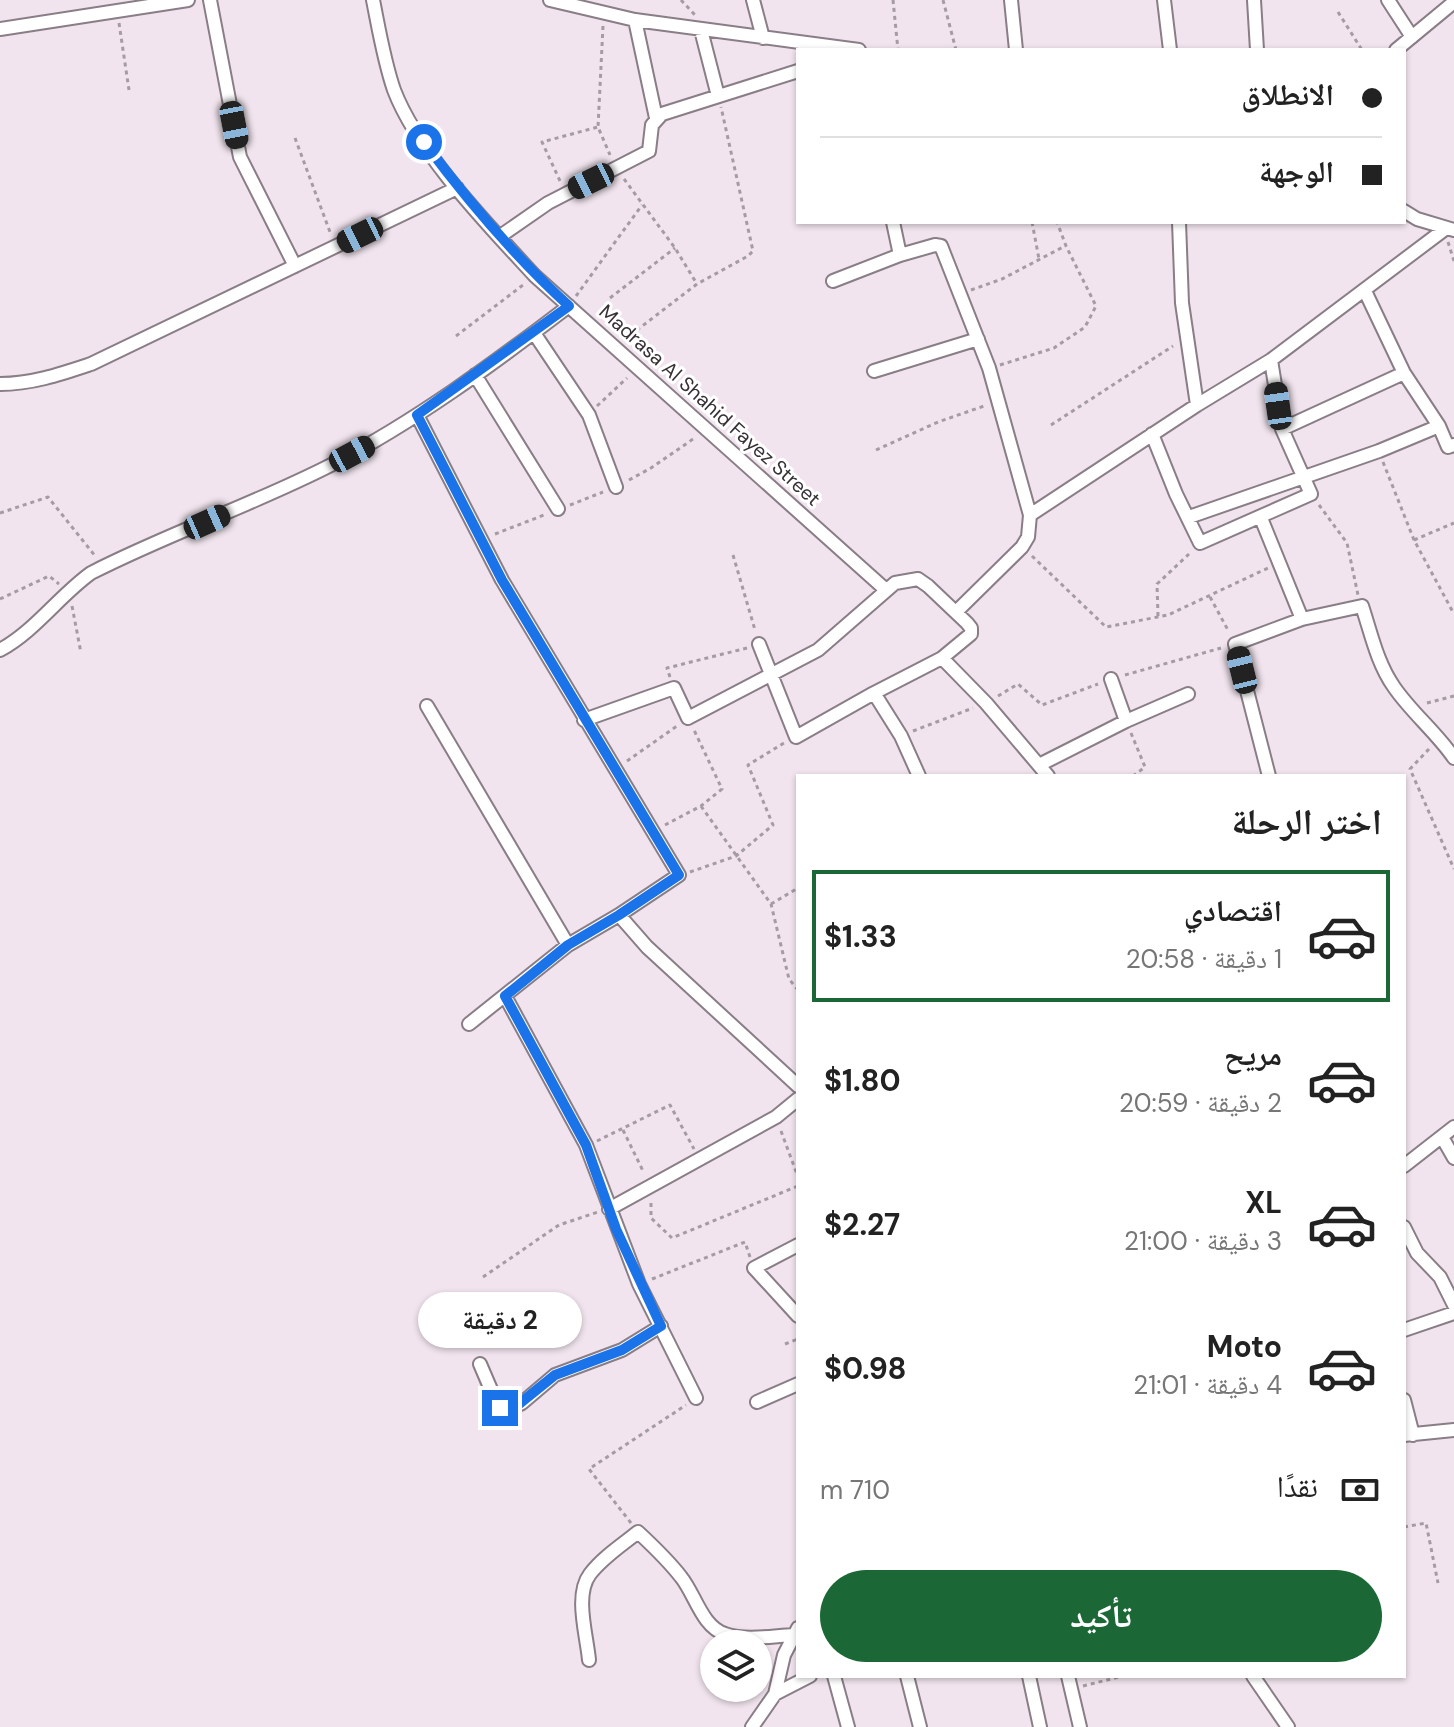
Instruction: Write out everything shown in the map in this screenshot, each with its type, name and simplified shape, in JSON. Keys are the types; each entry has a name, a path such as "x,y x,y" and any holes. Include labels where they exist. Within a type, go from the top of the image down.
{"street":[{"path":"0,29 188,0"},
{"path":"210,0 240,157 295,266"},
{"name":"Madrasa Al Shahid Fayez Street","path":"373,0 395,91 407,118 457,188 499,237 535,276 886,590"},
{"path":"550,0 635,20 837,48"},
{"path":"753,0 763,38"},
{"path":"1011,0 1016,48"},
{"path":"1164,0 1170,48"},
{"path":"1254,0 1257,48"},
{"path":"1388,0 1412,37"},
{"path":"1398,48 1454,2"},
{"path":"635,20 656,118"},
{"path":"701,30 718,96"},
{"path":"499,237 565,193 649,151 652,147 652,125 656,118 796,72"},
{"path":"0,384 54,376 91,364 457,188"},
{"path":"1406,212 1449,230"},
{"path":"893,224 900,255"},
{"path":"1179,224 1186,337 1197,405"},
{"path":"1030,515 1271,360 1449,230"},
{"path":"833,281 900,255 941,246 989,368 1031,526 1022,547 956,612"},
{"path":"1365,291 1404,373 1439,426 1448,447 1454,445"},
{"path":"0,650 30,628 68,590 104,566 284,488 374,442 475,375 569,306"},
{"path":"534,333 589,415 616,487"},
{"path":"874,371 978,339"},
{"path":"1152,434 1200,543 1311,494 1282,429 1271,360"},
{"path":"1282,429 1404,373"},
{"path":"475,375 558,509"},
{"path":"417,415 480,540 584,720 679,875 568,945 469,1024"},
{"path":"1189,517 1379,451 1439,426"},
{"path":"1261,518 1302,619"},
{"path":"584,720 674,688 688,718 771,674 818,650 886,590 906,580 918,579 928,586 971,628 971,634 942,658 796,737 771,674 759,644"},
{"path":"1268,774 1235,644 1302,619 1362,606 1386,673 1454,758"},
{"path":"942,658 986,703 1046,774"},
{"path":"1111,679 1126,721"},
{"path":"874,693 901,736 918,774"},
{"path":"1039,765 1188,694"},
{"path":"427,706 568,945"},
{"path":"619,915 647,947 796,1084"},
{"path":"505,996 586,1145 639,1284 696,1398"},
{"path":"609,1209 776,1117 796,1101"},
{"path":"1406,1164 1454,1127"},
{"path":"1442,1137 1454,1158"},
{"path":"1406,1231 1417,1253 1440,1277 1454,1305"},
{"path":"796,1246 754,1268 796,1314"},
{"path":"1406,1328 1454,1313"},
{"path":"480,1364 498,1406 508,1410 522,1403 555,1375 622,1350 661,1326"},
{"path":"757,1402 796,1385"},
{"path":"1406,1414 1409,1435 1454,1430"},
{"path":"589,1660 583,1602 586,1581 604,1560 638,1532 692,1591 703,1615 716,1630 739,1637 796,1631"},
{"path":"752,1727 775,1694 784,1655 796,1631"},
{"path":"775,1694 806,1678"},
{"path":"835,1678 848,1727"},
{"path":"908,1678 920,1727"},
{"path":"1029,1678 1040,1727"},
{"path":"1254,1678 1288,1727"},
{"path":"1070,1682 1080,1727"}],"path":[{"path":"893,0 898,48"},
{"path":"943,0 955,48"},
{"path":"118,10 129,90"},
{"path":"1338,12 1361,48"},
{"path":"604,14 598,127 616,168 675,248 697,284"},
{"path":"615,347 697,284 753,251 718,96"},
{"path":"565,193 542,142 598,127"},
{"path":"295,138 335,247"},
{"path":"569,306 643,204"},
{"path":"1032,224 1039,259"},
{"path":"989,368 1054,348 1085,327 1096,306 1058,224"},
{"path":"960,294 1002,279 1066,246"},
{"path":"610,298 675,248"},
{"path":"456,336 535,276"},
{"path":"1051,425 1186,337"},
{"path":"589,415 638,367"},
{"path":"876,450 938,422 998,402"},
{"path":"480,540 616,487 651,468 707,430"},
{"path":"1379,451 1414,540 1454,614"},
{"path":"1311,494 1347,543 1354,583 1362,606"},
{"path":"0,513 48,497 104,566"},
{"path":"1414,540 1454,523"},
{"path":"1158,618 1157,584 1200,543"},
{"path":"1022,547 1106,627 1158,618 1210,597 1279,563"},
{"path":"674,688 667,668 759,644 733,555"},
{"path":"0,599 49,576 68,590 81,653"},
{"path":"901,736 986,703 1018,684 1042,705 1111,679 1235,644 1210,597"},
{"path":"1411,707 1454,696"},
{"path":"614,770 688,718 722,789 701,806 653,831"},
{"path":"1126,721 1145,767 1136,774"},
{"path":"679,875 736,856 773,825 748,765 796,737"},
{"path":"1440,738 1410,769 1454,869"},
{"path":"701,806 771,904 789,979 796,988"},
{"path":"771,904 796,889"},
{"path":"586,1145 670,1105 699,1159"},
{"path":"776,1117 796,1172"},
{"path":"623,1130 651,1186 651,1218 672,1238 796,1187"},
{"path":"483,1277 559,1225 609,1209"},
{"path":"639,1284 745,1242 754,1268"},
{"path":"785,1344 796,1340"},
{"path":"638,1532 589,1469 696,1398"},
{"path":"1406,1527 1426,1523 1438,1583"},
{"path":"1070,1682 1105,1678"}],"route":[{"path":"424,142 457,188 499,237 535,276 569,306 417,415 502,580 679,875 568,945 505,996 586,1145 616,1229 661,1326 622,1350 555,1375 514,1408 500,1408"}]}
